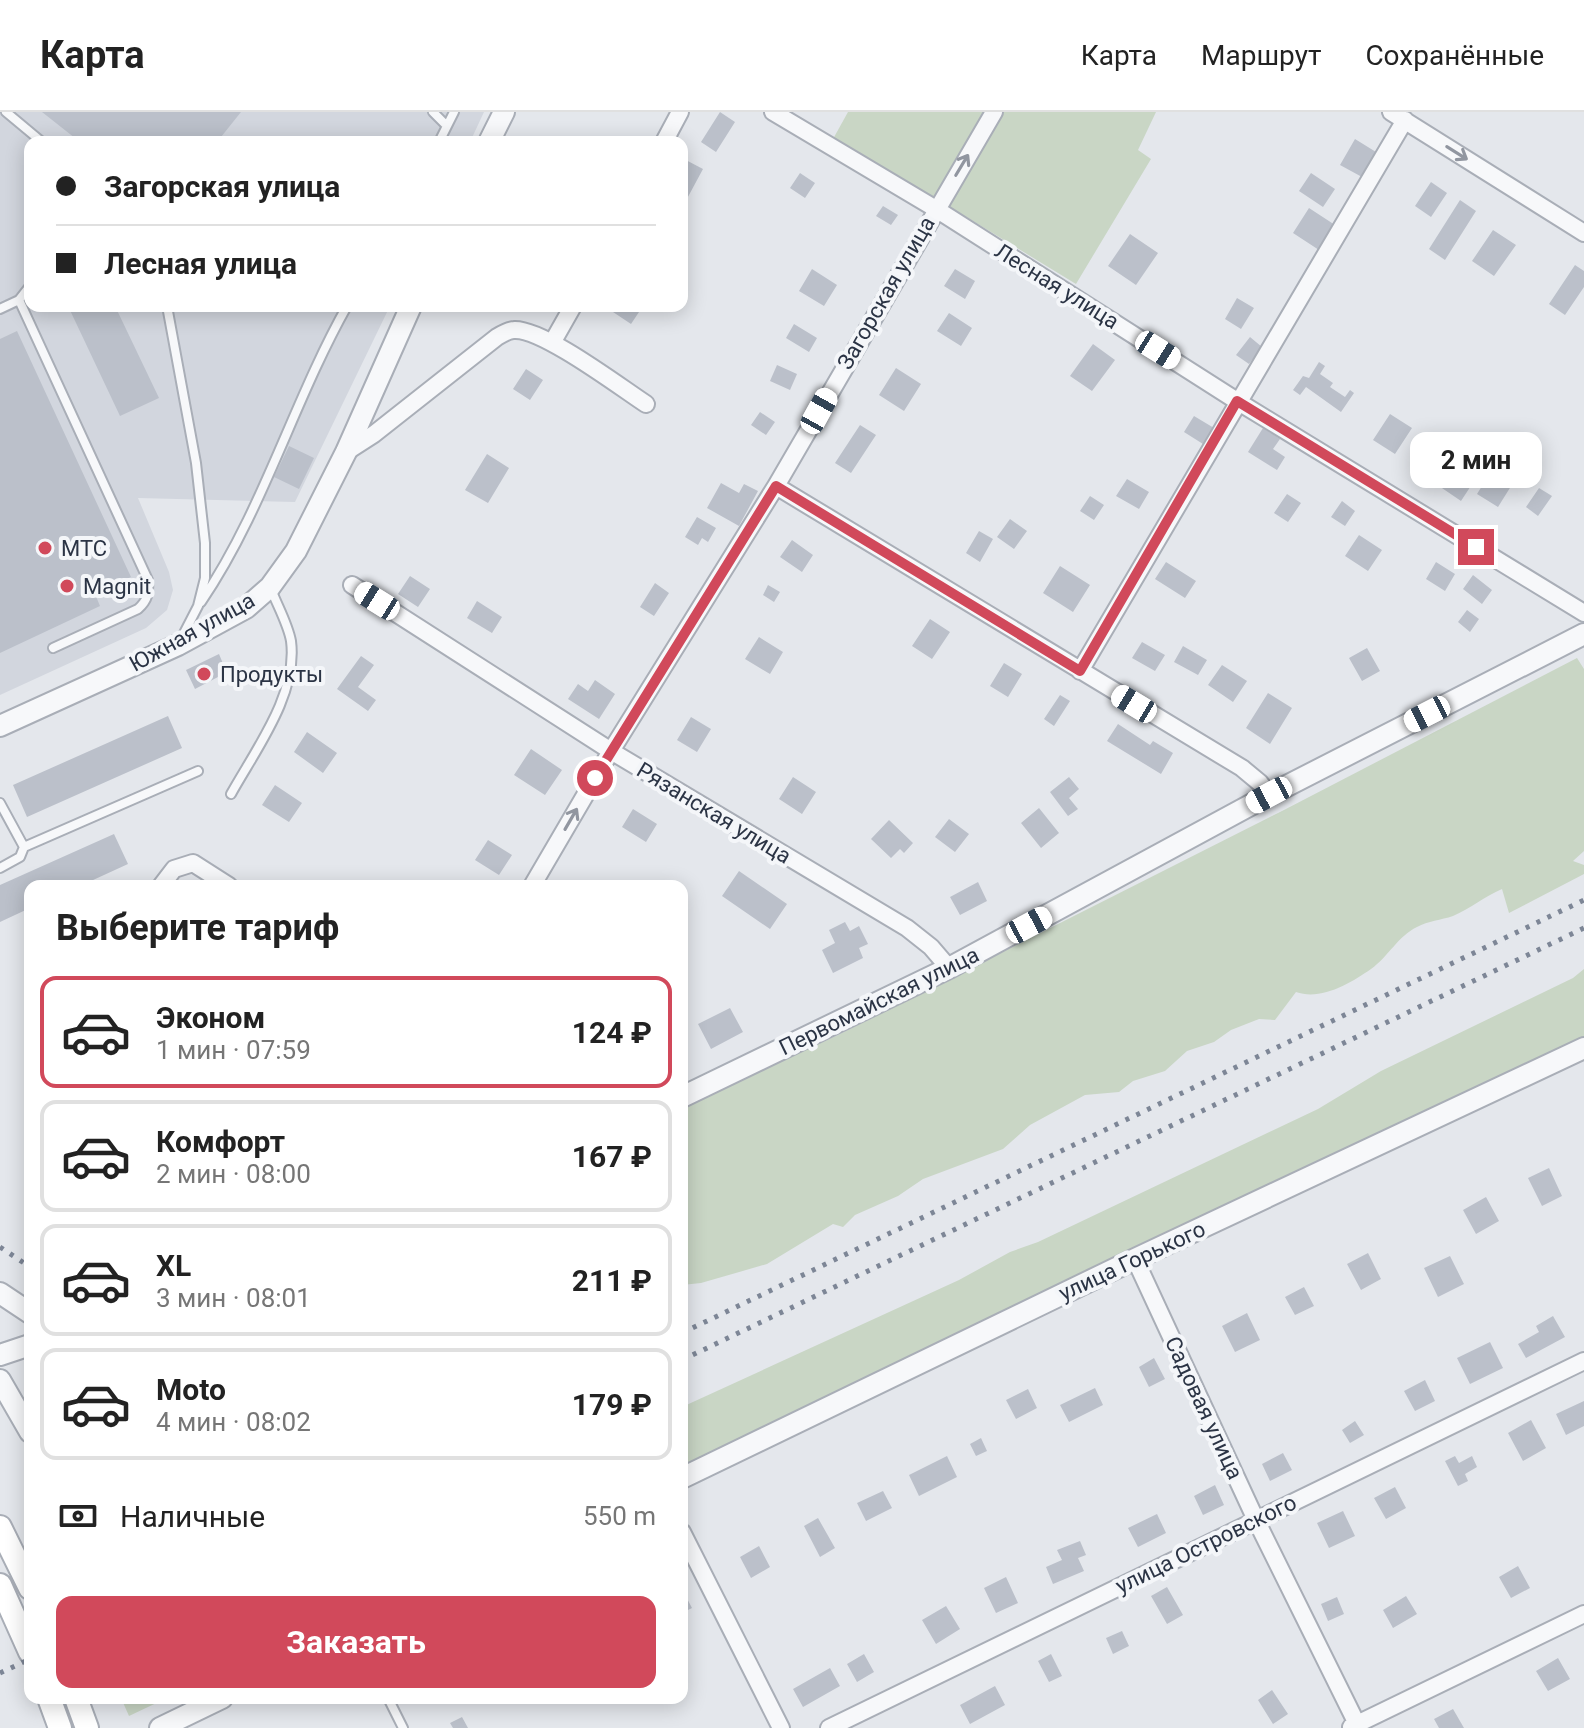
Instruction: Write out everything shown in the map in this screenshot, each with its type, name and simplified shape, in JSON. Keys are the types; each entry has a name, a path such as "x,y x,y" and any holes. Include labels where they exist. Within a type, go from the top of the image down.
{"main road":[{"path":"0,1527 24,1576"},
{"path":"0,1585 24,1639"},
{"path":"51,1704 60,1728"},
{"path":"78,1704 87,1728"}],"street":[{"path":"492,136 504,112"},
{"path":"667,136 680,112"},
{"name":"Лесная улица","path":"773,112 936,209 1237,401 1584,613"},
{"name":"Загорская улица","path":"536,880 611,751 776,486 994,112"},
{"path":"1080,671 1398,116 1584,233"},
{"name":"Южная улица","path":"0,726 178,645 246,608 270,587 296,551 346,452 408,312"},
{"path":"552,343 570,312"},
{"path":"346,452 374,434 497,337 513,329 531,332 552,343 646,404"},
{"path":"776,486 1242,768 1269,795"},
{"name":"Рязанская улица","path":"352,585 611,751 907,928 931,947 949,968"},
{"name":"Первомайская улица","path":"688,1094 949,968 1269,795 1584,634"},
{"path":"166,880 174,869 193,863 220,880"},
{"name":"улица Горького","path":"688,1475 1135,1259 1584,1048"},
{"name":"Садовая улица","path":"1135,1259 1355,1727"},
{"path":"0,1293 24,1309"},
{"path":"0,1355 24,1347"},
{"name":"улица Островского","path":"829,1728 1584,1361"},
{"path":"0,1380 24,1422"},
{"path":"0,1521 17,1561"},
{"path":"688,1544 781,1728"},
{"path":"1355,1727 1584,1614"},
{"path":"160,1728 208,1704"},
{"path":"183,1728 197,1709"}],"lane":[{"path":"6,112 35,136"},
{"path":"433,112 447,126"},
{"path":"442,136 454,112"},
{"path":"0,309 19,300 24,294"},
{"path":"19,300 24,311"},
{"path":"25,312 148,580 149,593 138,609 53,648"},
{"path":"168,312 202,509 205,578 198,606"},
{"path":"178,645 198,606 227,564 320,354 344,312"},
{"path":"231,794 282,701 292,674 291,639 270,587"},
{"path":"0,868 20,857 24,847 198,771"},
{"path":"0,803 24,847"},
{"path":"391,1704 403,1728"}],"shaded area":[{"path":"0,112 484,112 473,136 24,136 24,312 387,312 295,502 138,498 169,572 173,590 167,610 146,628 0,695"}],"green space":[{"path":"848,112 985,112 933,201 833,139"},
{"path":"1001,112 1156,112 1138,150 1151,159 1076,284 945,204"},
{"path":"1577,658 1584,669 1584,851 1573,861 1584,865 1584,874 1509,913 1502,889 1453,916 1421,925 1404,936 1371,969 1345,985 1315,994 1296,992 1275,1020 1259,1019 1231,1030 1214,1042 1187,1051 1165,1071 1133,1081 1119,1092 1085,1095 1030,1125 1003,1149 923,1179 898,1196 855,1215 843,1227 833,1224 767,1264 688,1284 688,1104 838,1035"},
{"path":"1584,969 1584,1037 688,1467 688,1404 959,1280 1010,1252 1038,1242 1318,1109 1381,1071 1573,978"},
{"path":"124,1704 154,1704 129,1716"}],"building":[{"path":"42,112 241,112 222,136 72,136"},
{"path":"720,112 735,122 716,152 701,142"},
{"path":"1355,139 1376,152 1362,177 1340,165"},
{"path":"688,161 703,169 688,197"},
{"path":"800,173 815,183 805,198 790,188"},
{"path":"1311,173 1335,189 1323,207 1299,191"},
{"path":"1431,182 1447,193 1431,217 1415,206"},
{"path":"1460,200 1476,211 1445,260 1429,249"},
{"path":"883,206 898,215 891,225 876,216"},
{"path":"1309,208 1335,225 1319,250 1293,233"},
{"path":"1493,230 1516,245 1494,276 1472,261"},
{"path":"1130,234 1158,253 1136,285 1108,266"},
{"path":"1575,265 1584,271 1584,287 1565,315 1549,304"},
{"path":"812,269 837,285 824,306 799,291"},
{"path":"955,269 975,281 965,299 944,286"},
{"path":"1237,298 1254,308 1241,329 1225,319"},
{"path":"71,312 118,312 159,398 120,416"},
{"path":"613,312 639,312 631,324"},
{"path":"949,313 972,328 961,346 937,331"},
{"path":"794,324 817,338 809,352 786,338"},
{"path":"17,331 131,577 95,594 100,606 0,653 0,339"},
{"path":"1250,337 1262,347 1249,364 1236,355"},
{"path":"1093,344 1115,360 1092,391 1070,376"},
{"path":"1319,362 1325,366 1320,374 1333,383 1330,387 1345,397 1350,390 1354,393 1341,412 1306,387 1300,395 1293,390 1303,376 1309,378"},
{"path":"777,365 797,374 790,390 770,381"},
{"path":"896,368 921,384 904,411 879,395"},
{"path":"526,369 543,380 530,400 513,389"},
{"path":"760,412 775,422 766,435 751,425"},
{"path":"1390,414 1412,428 1395,454 1373,440"},
{"path":"1194,416 1214,428 1203,444 1184,432"},
{"path":"860,425 876,435 851,473 835,463"},
{"path":"1263,428 1280,439 1273,449 1285,457 1277,470 1248,452"},
{"path":"1428,437 1447,449 1432,473 1412,460"},
{"path":"289,446 314,458 299,489 274,477"},
{"path":"487,454 509,468 488,503 465,490"},
{"path":"1458,458 1480,472 1461,501 1439,486"},
{"path":"1492,470 1513,483 1498,507 1477,494"},
{"path":"1127,479 1149,492 1139,509 1116,496"},
{"path":"721,483 739,493 744,484 758,491 739,526 707,508"},
{"path":"1539,488 1552,496 1538,516 1526,507"},
{"path":"1287,494 1301,503 1288,522 1274,513"},
{"path":"1090,496 1104,505 1094,520 1080,511"},
{"path":"1342,501 1355,511 1345,526 1331,517"},
{"path":"697,517 716,528 708,542 702,538 698,545 685,537"},
{"path":"1010,519 1027,531 1014,549 997,537"},
{"path":"979,531 993,539 980,562 966,553"},
{"path":"1359,535 1382,550 1368,571 1345,556"},
{"path":"792,540 813,555 802,572 780,557"},
{"path":"1166,562 1196,581 1185,598 1155,579"},
{"path":"1436,562 1455,574 1445,591 1426,579"},
{"path":"1060,566 1090,585 1073,612 1043,593"},
{"path":"1473,575 1492,590 1482,604 1463,589"},
{"path":"410,576 430,589 418,607 398,594"},
{"path":"655,583 669,593 654,616 640,607"},
{"path":"768,585 780,592 774,602 763,595"},
{"path":"477,601 502,617 492,633 467,618"},
{"path":"1467,610 1479,619 1470,632 1458,622"},
{"path":"930,619 950,632 932,659 912,646"},
{"path":"759,637 783,652 770,674 745,659"},
{"path":"1142,642 1165,655 1155,671 1132,658"},
{"path":"1183,646 1207,660 1198,675 1174,662"},
{"path":"1367,648 1380,671 1362,681 1349,658"},
{"name":"Продукты","path":"219,654 224,666 218,677 195,689 186,670"},
{"path":"361,656 374,665 358,687 376,700 368,711 337,689"},
{"path":"1004,663 1022,674 1008,697 990,686"},
{"path":"1222,665 1247,681 1233,702 1208,685"},
{"path":"595,680 615,694 599,719 568,699 578,684 588,691"},
{"path":"1268,693 1292,708 1270,744 1246,728"},
{"path":"1060,695 1070,701 1054,726 1044,719"},
{"path":"168,716 182,748 27,817 13,785"},
{"path":"691,717 711,729 697,752 677,740"},
{"path":"1118,724 1150,745 1153,741 1173,753 1161,774 1107,741"},
{"path":"307,732 337,753 323,773 294,752"},
{"path":"531,749 562,770 545,795 514,775"},
{"path":"793,777 816,792 802,814 779,799"},
{"path":"1069,777 1079,789 1069,798 1078,809 1068,816 1050,792"},
{"path":"275,785 302,803 289,822 262,805"},
{"path":"1039,808 1059,833 1041,848 1021,823"},
{"path":"633,809 657,824 646,842 622,827"},
{"path":"949,819 969,834 955,852 935,837"},
{"path":"889,820 913,843 904,853 900,849 891,858 871,839"},
{"path":"114,834 128,864 93,880 24,880 24,911 0,922 0,885"},
{"path":"488,840 512,855 499,875 475,860"},
{"path":"739,871 787,904 770,929 722,896"},
{"path":"978,882 987,901 960,915 950,897"},
{"path":"845,922 850,931 859,926 868,944 859,948 863,958 833,973 822,950 835,943 829,930"},
{"path":"730,1008 743,1032 711,1049 698,1024"},
{"path":"1549,1168 1562,1196 1542,1206 1528,1178"},
{"path":"1486,1197 1499,1221 1476,1234 1463,1210"},
{"path":"1368,1253 1381,1279 1361,1290 1347,1264"},
{"path":"1450,1256 1464,1284 1438,1297 1424,1268"},
{"path":"1304,1287 1314,1306 1295,1315 1285,1297"},
{"path":"1247,1313 1260,1340 1235,1352 1222,1326"},
{"path":"1553,1316 1565,1337 1526,1358 1518,1344 1539,1332 1536,1326"},
{"path":"1490,1342 1503,1368 1470,1384 1457,1358"},
{"path":"1154,1358 1165,1379 1149,1387 1139,1367"},
{"path":"1425,1380 1435,1401 1415,1411 1404,1391"},
{"path":"1095,1388 1103,1405 1069,1422 1060,1405"},
{"path":"1028,1389 1037,1408 1016,1419 1006,1400"},
{"path":"1584,1401 1584,1426 1566,1435 1556,1414"},
{"path":"1531,1420 1546,1448 1523,1461 1508,1433"},
{"path":"1355,1421 1364,1435 1350,1443 1342,1430"},
{"path":"981,1438 987,1451 976,1456 970,1444"},
{"path":"1283,1453 1292,1470 1270,1481 1262,1464"},
{"path":"947,1456 957,1477 919,1496 909,1475"},
{"path":"1455,1456 1459,1463 1472,1456 1477,1467 1465,1474 1468,1481 1458,1486 1445,1461"},
{"path":"1215,1485 1224,1505 1203,1515 1194,1496"},
{"path":"1395,1487 1406,1508 1386,1519 1374,1498"},
{"path":"883,1491 892,1508 866,1521 857,1503"},
{"path":"1343,1511 1355,1536 1329,1548 1317,1523"},
{"path":"1157,1514 1166,1533 1138,1547 1128,1528"},
{"path":"818,1518 835,1548 820,1557 804,1526"},
{"path":"1080,1541 1086,1555 1078,1558 1084,1571 1053,1584 1046,1567 1062,1560 1057,1550"},
{"path":"759,1546 770,1567 751,1578 740,1557"},
{"path":"1518,1566 1530,1588 1511,1598 1499,1577"},
{"path":"1006,1577 1018,1603 996,1613 984,1588"},
{"path":"1167,1587 1183,1615 1167,1624 1151,1596"},
{"path":"1406,1596 1417,1614 1393,1628 1383,1610"},
{"path":"1337,1597 1344,1614 1328,1621 1321,1604"},
{"path":"946,1606 960,1629 936,1644 922,1620"},
{"path":"1122,1631 1129,1646 1113,1654 1106,1638"},
{"path":"864,1654 874,1672 857,1682 847,1664"},
{"path":"1051,1654 1062,1676 1049,1682 1038,1661"},
{"path":"1558,1658 1570,1679 1548,1691 1536,1671"},
{"path":"830,1668 840,1686 803,1707 793,1689"},
{"path":"995,1686 1005,1705 970,1724 960,1705"},
{"path":"1272,1690 1288,1714 1273,1724 1258,1700"},
{"path":"1453,1709 1464,1728 1439,1728 1434,1719"},
{"path":"462,1717 468,1728 453,1728 450,1723"}],"railway":[{"path":"688,1330 1584,900"},
{"path":"688,1357 1584,928"},
{"path":"0,1247 24,1263"},
{"path":"0,1673 24,1662"}],"place":[{"name":"МТС","path":"45,548"},
{"name":"Magnit","path":"67,586"},
{"name":"Продукты","path":"204,674"}],"route":[{"path":"595,778 776,486 1080,671 1237,401 1476,547"}]}
